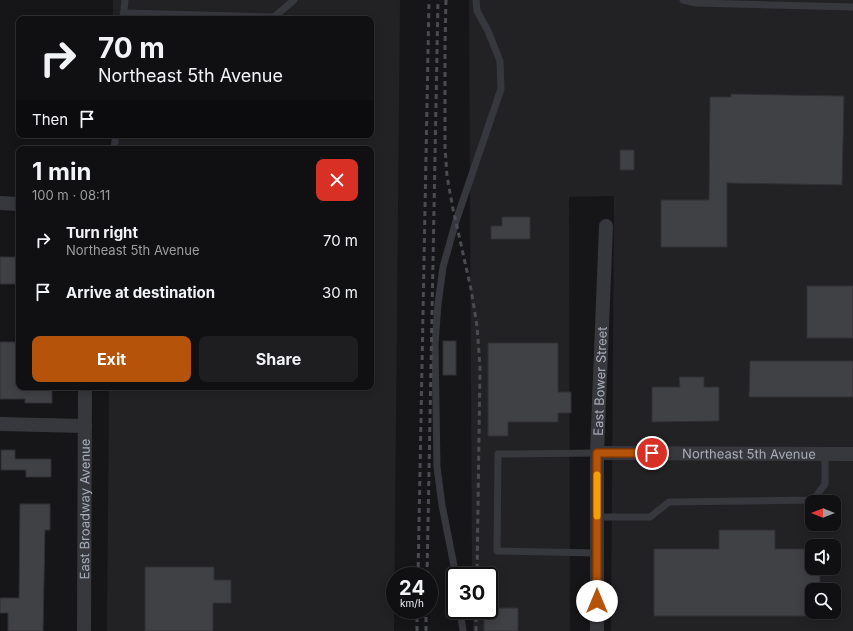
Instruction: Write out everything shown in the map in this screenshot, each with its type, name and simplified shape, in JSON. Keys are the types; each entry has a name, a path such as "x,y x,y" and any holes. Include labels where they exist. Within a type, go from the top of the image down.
{"street":[{"path":"0,203 16,204"},
{"name":"East Bower Street","path":"597,631 597,453 606,226"},
{"name":"East Broadway Avenue","path":"84,631 85,390"},
{"path":"0,424 85,426"},
{"name":"Northeast 5th Avenue","path":"597,453 853,454"}],"lane":[{"path":"124,0 124,16"},
{"path":"275,16 294,0"},
{"path":"454,567 442,505 437,467 435,344 438,304 443,267 456,222 501,89 500,61 478,11 476,0"},
{"path":"683,0 696,3 853,7"},
{"path":"597,453 498,454 497,551 597,553"},
{"path":"597,517 650,517 669,502 813,500 825,484 825,454"},
{"path":"461,619 463,631"}],"shaded area":[{"path":"113,0 400,0 395,567 386,567 386,619 394,619 394,631 107,631 109,390 374,390 374,146 111,146 111,138 374,138 374,16 113,16"},
{"path":"469,0 853,0 853,631 611,631 614,196 569,197 570,631 473,631 473,619 498,619 498,567 472,567"}],"building":[{"path":"731,94 844,96 842,185 727,183 727,247 661,247 661,200 709,200 710,97 731,97"},
{"path":"620,150 634,150 634,170 620,170"},
{"path":"502,217 530,217 530,239 491,239 491,226 502,226"},
{"path":"0,257 16,257 16,284 0,284"},
{"path":"807,286 853,286 853,338 807,338"},
{"path":"443,341 456,341 456,375 443,375"},
{"path":"0,342 16,342 16,390 52,390 52,403 25,403 25,399 0,399"},
{"path":"488,343 558,343 558,392 571,392 571,413 558,413 558,422 508,422 508,436 488,436"},
{"path":"750,361 853,361 853,397 749,397"},
{"path":"679,377 704,377 704,387 719,387 719,421 652,422 652,387 680,387"},
{"path":"1,450 15,450 15,459 51,459 51,477 26,477 26,470 1,470"},
{"path":"20,504 50,504 50,530 45,530 43,631 8,631 8,613 0,613 0,598 19,598"},
{"path":"719,530 775,530 775,549 805,549 805,575 820,575 820,583 805,583 805,616 654,616 654,549 719,549"},
{"path":"145,567 214,567 214,580 231,580 231,603 213,603 213,631 145,631"},
{"path":"498,608 518,608 518,631 484,631 484,619 498,619"}],"railway":[{"path":"418,567 429,0"},
{"path":"427,567 438,0"},
{"path":"446,0 445,147 447,176 471,289 477,326 480,367 477,567"},
{"path":"417,619 417,631"},
{"path":"426,619 426,631"},
{"path":"476,619 476,631"}],"slow traffic":[{"path":"597,475 597,516"}],"route":[{"path":"597,601 597,453 652,453"}]}
